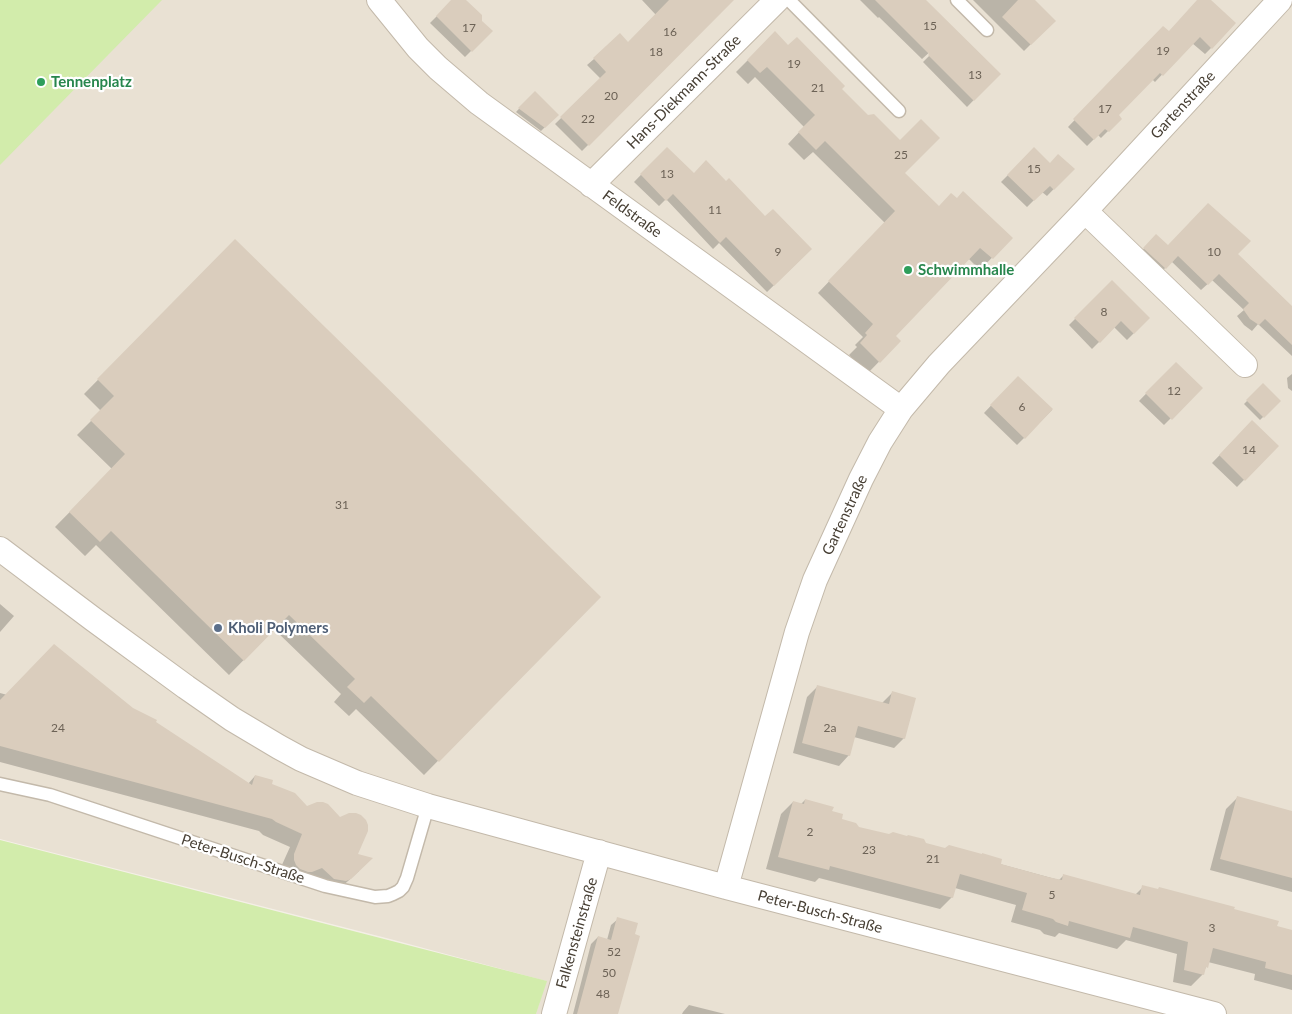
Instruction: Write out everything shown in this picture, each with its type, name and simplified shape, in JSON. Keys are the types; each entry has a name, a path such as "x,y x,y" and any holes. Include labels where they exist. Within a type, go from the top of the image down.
{"street":[{"name":"Feldstraße","path":"378,0 418,48 460,88 479,103 901,409"},
{"name":"Hans-Diekmann-Straße","path":"591,185 777,0"},
{"name":"Gartenstraße","path":"726,887 797,632 815,580 880,442 901,409 939,364 1085,211 1280,0"},
{"path":"1085,211 1245,365"},
{"name":"Peter-Busch-Straße","path":"0,549 67,600 232,719 301,759 339,776 428,806 726,887 1140,1005 1214,1014"},
{"name":"Falkensteinstraße","path":"554,1014 599,852"}],"lane":[{"path":"789,0 899,111"},
{"path":"957,0 987,30"},
{"name":"Peter-Busch-Straße","path":"0,784 50,795 325,886 375,897 394,894 403,887 428,806"}],"shaded area":[{"path":"0,0 1292,0 1292,1014 536,1014 546,981 0,839"}],"green space":[{"name":"Tennenplatz","path":"0,0 162,0 0,165"},
{"path":"0,840 547,981 536,1014 0,1014"}],"building":[{"path":"451,0 466,0 482,15 482,21 493,31 472,52 436,16"},
{"path":"669,0 734,0 589,146 560,117 606,72 593,58 620,33 628,42"},
{"path":"875,0 926,0 1001,74 974,101"},
{"path":"1018,0 1035,0 1056,21 1031,45 1002,17"},
{"path":"1197,0 1211,0 1236,23 1212,49 1200,37 1163,76 1160,73 1119,115 1122,119 1109,132 1105,129 1094,140 1073,119 1163,26 1169,31"},
{"path":"775,31 788,45 797,37 845,86 842,89 868,115 874,114 900,140 921,119 940,138 905,173 939,206 951,193 957,198 963,191 1013,238 993,259 980,248 896,336 901,341 880,363 860,343 867,335 865,333 873,324 828,281 895,211 825,141 816,150 798,132 815,115 767,67 760,73 747,60"},
{"path":"535,91 559,115 545,128 518,108"},
{"path":"667,147 694,173 706,160 726,181 729,178 765,216 773,209 812,249 774,286 726,237 720,243 673,194 666,201 640,174"},
{"path":"1034,147 1050,163 1058,154 1075,169 1054,190 1050,186 1034,201 1007,175"},
{"path":"1208,203 1251,241 1238,254 1292,306 1292,345 1265,319 1259,325 1250,319 1243,309 1249,303 1219,274 1208,285 1178,256 1166,269 1143,248 1156,234 1168,245"},
{"path":"235,239 601,597 439,762 371,696 364,703 347,687 355,679 289,615 244,661 111,531 100,542 69,512 125,454 90,420 114,396 97,379"},
{"path":"1112,280 1150,318 1134,334 1121,321 1100,343 1074,318"},
{"path":"1176,362 1203,388 1172,420 1145,393"},
{"path":"1018,376 1053,409 1025,439 990,405"},
{"path":"1263,383 1281,401 1264,418 1246,400"},
{"path":"1252,420 1279,446 1245,481 1219,455"},
{"path":"54,644 133,708 157,720 156,722 252,785 255,775 273,780 272,784 295,793 307,806 323,802 328,804 340,817 349,813 361,815 366,820 368,831 358,854 373,858 351,879 346,881 334,879 322,868 308,872 300,869 294,860 294,854 302,834 272,819 0,746 0,700"},
{"path":"817,685 889,704 892,691 916,698 905,739 858,726 850,756 802,743"},
{"path":"1237,796 1292,811 1292,878 1220,859"},
{"path":"805,799 834,807 832,811 843,814 842,819 856,823 859,827 889,834 893,832 908,835 924,839 926,843 945,848 949,845 982,853 1002,859 1001,864 1048,877 1062,880 1063,874 1140,895 1142,885 1158,889 1159,887 1279,921 1277,926 1292,930 1292,975 1265,968 1266,962 1213,948 1208,968 1206,967 1204,975 1184,970 1188,942 1133,927 1130,938 1069,921 1068,926 1053,919 1022,910 1027,893 960,874 953,898 830,866 829,870 778,857 793,801 804,804"},
{"path":"617,917 638,923 635,934 640,936 618,1014 577,1014 598,936 611,940"}],"place":[{"name":"Tennenplatz","path":"41,82"},
{"name":"Schwimmhalle","path":"908,270"},
{"name":"Kholi Polymers","path":"218,628"}]}
